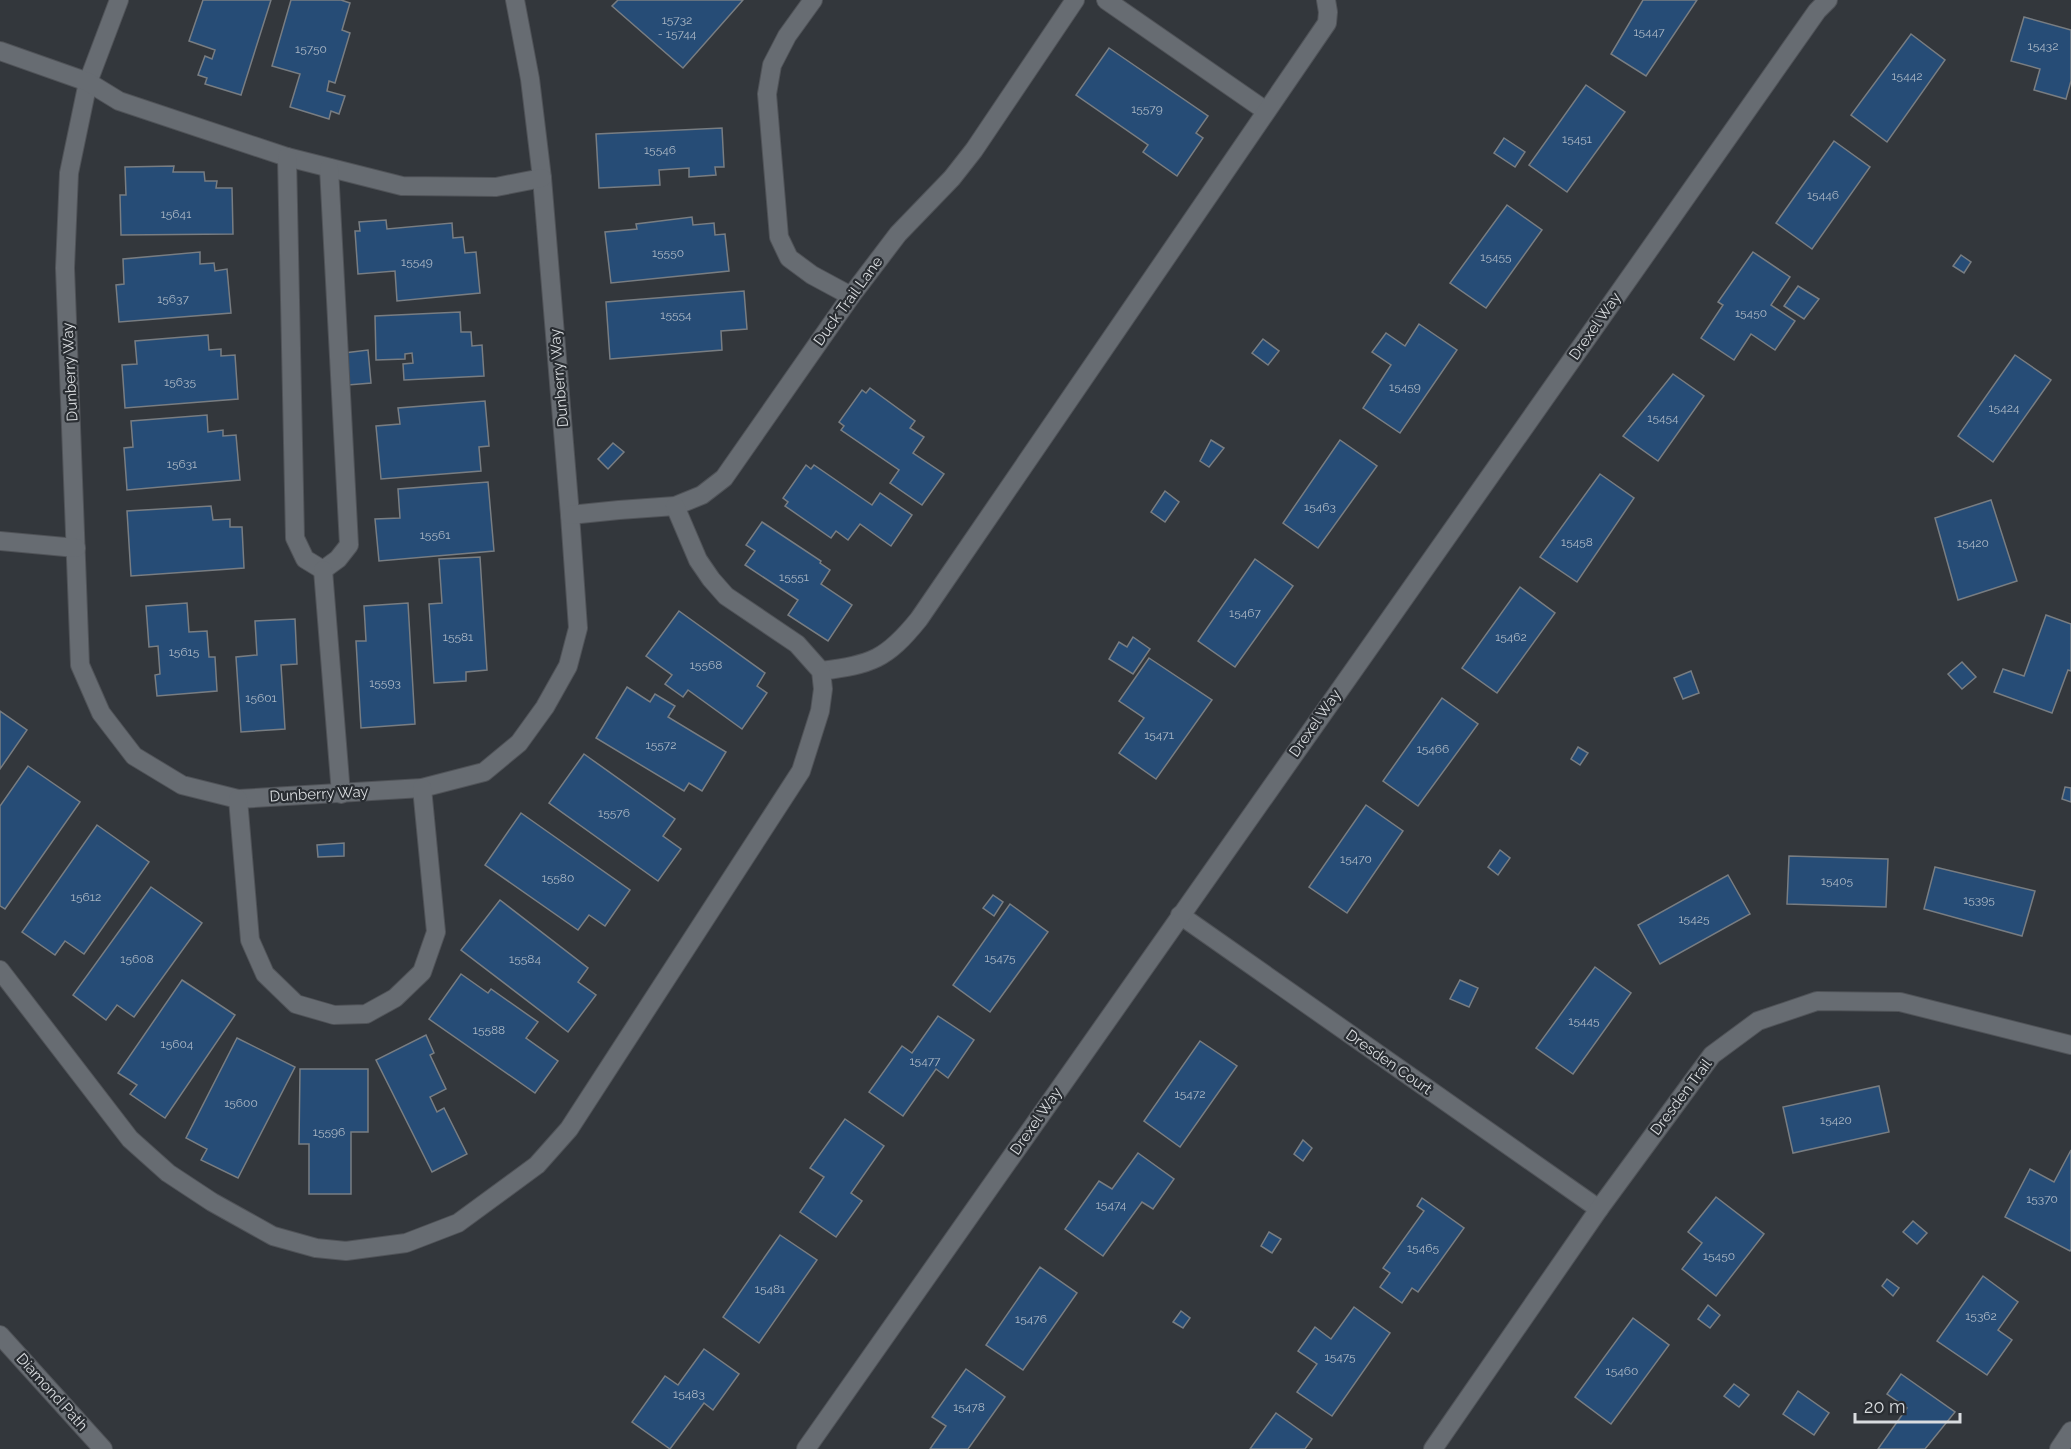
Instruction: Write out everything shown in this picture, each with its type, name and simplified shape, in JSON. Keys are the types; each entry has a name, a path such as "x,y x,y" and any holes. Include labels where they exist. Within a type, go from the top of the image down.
{"street":[{"name":"Dunberry Way","path":"119,0 88,82 69,173 65,268 80,665 101,713 134,756 182,784 238,799 422,788 484,772 519,743 545,707 568,666 578,628 570,515 542,178 530,79 515,0"},
{"path":"813,0 787,36 772,65 767,94 779,237 789,258 813,275 851,296"},
{"name":"Duck Trail Lane","path":"570,515 675,506 702,495 724,478 851,296 898,234 952,178 974,150 1075,0"},
{"path":"1106,0 1266,111"},
{"path":"821,671 861,665 886,654 903,639 919,619 1327,23 1326,0"},
{"name":"Drexel Way","path":"806,1449 1817,11 1828,0"},
{"path":"0,51 88,82 119,101 288,157 402,186 496,187 542,178"},
{"path":"288,157 295,538 305,559 323,570"},
{"path":"323,570 338,559 349,545 330,168"},
{"path":"0,970 130,1139 168,1173 212,1202 273,1236 316,1248 346,1251 406,1243 458,1223 537,1165 569,1129 801,771 820,711 823,690 821,671 797,644 726,596 698,560 675,506"},
{"path":"0,541 76,548"},
{"path":"323,570 341,794"},
{"path":"238,799 250,940 265,974 297,1004 334,1015 366,1014 395,998 422,972 436,932 422,788"},
{"name":"Dresden Court","path":"1180,915 1599,1209"},
{"name":"Dresden Trail","path":"1433,1449 1599,1209 1712,1055 1758,1022 1817,1001 1900,1002 2071,1045"},
{"name":"Diamond Path","path":"0,1335 103,1449"},
{"path":"2059,1449 2071,1431"}],"building":[{"path":"203,0 271,0 241,95 205,84 207,78 198,75 205,56 212,59 215,50 189,41"},
{"path":"291,0 341,0 350,3 342,30 350,33 335,83 329,81 327,91 345,96 339,114 331,111 329,119 290,107 300,74 272,66"},
{"path":"618,0 743,0 683,68 612,6"},
{"path":"1643,0 1697,0 1646,76 1611,54"},
{"path":"2024,17 2071,30 2071,81 2066,99 2034,90 2040,69 2011,61"},
{"path":"1911,34 1945,60 1887,142 1851,115"},
{"path":"1109,48 1208,116 1196,133 1203,138 1177,176 1143,152 1148,145 1076,95"},
{"path":"1586,85 1625,112 1567,192 1529,165"},
{"path":"722,128 724,167 715,167 716,175 689,177 689,168 659,170 660,185 599,188 596,134"},
{"path":"1504,138 1525,152 1515,167 1494,153"},
{"path":"1834,141 1870,167 1812,249 1776,223"},
{"path":"174,166 173,172 204,172 205,181 217,181 216,188 232,188 233,234 121,235 120,195 126,195 125,167"},
{"path":"1507,205 1542,230 1486,308 1450,283"},
{"path":"692,217 693,225 714,223 715,235 725,234 729,271 611,283 605,232 637,229 636,224"},
{"path":"386,220 387,229 452,223 453,238 463,237 465,253 476,252 480,293 397,301 395,271 358,274 355,231 360,231 359,222"},
{"path":"200,252 200,264 214,263 215,271 227,269 231,313 119,322 116,285 124,284 123,259"},
{"path":"1753,252 1790,277 1771,305 1795,321 1775,350 1751,334 1734,360 1701,338 1723,305 1718,302"},
{"path":"1961,255 1971,262 1964,273 1953,266"},
{"path":"1798,286 1819,299 1804,319 1784,306"},
{"path":"744,291 747,329 721,331 722,350 610,359 606,302"},
{"path":"460,312 461,332 471,332 472,346 482,345 484,376 404,380 403,364 413,363 412,353 405,354 405,359 376,360 375,316"},
{"path":"1419,324 1457,350 1400,433 1363,408 1391,365 1372,352 1386,333 1405,346"},
{"path":"208,335 209,350 221,349 221,356 235,355 238,399 125,408 122,365 137,364 135,341"},
{"path":"1263,339 1279,351 1268,365 1252,353"},
{"path":"368,350 371,383 348,385 344,353"},
{"path":"2015,355 2051,380 1993,462 1958,436"},
{"path":"1673,374 1704,396 1658,461 1623,436"},
{"path":"870,388 915,421 910,428 924,437 913,453 944,474 922,505 890,483 899,470 841,430 844,426 839,422 862,390 866,393"},
{"path":"485,401 489,446 479,447 481,471 381,479 376,426 400,424 398,408"},
{"path":"207,415 208,432 223,430 223,436 236,435 240,480 127,490 124,448 133,447 131,421"},
{"path":"1211,440 1224,448 1209,467 1200,461"},
{"path":"1340,440 1377,466 1318,548 1283,523"},
{"path":"613,443 624,452 608,469 598,459"},
{"path":"806,465 811,469 814,465 872,505 880,493 912,515 891,546 860,524 848,540 836,531 831,538 785,506 788,502 783,498"},
{"path":"1600,474 1634,498 1577,582 1540,557"},
{"path":"488,482 494,551 379,561 375,519 400,518 398,489"},
{"path":"1165,491 1179,502 1165,522 1151,512"},
{"path":"1991,500 2017,581 1958,600 1935,518"},
{"path":"211,506 213,520 230,519 230,527 242,527 244,568 131,576 127,511"},
{"path":"762,522 821,561 820,563 830,570 821,584 852,605 828,641 788,615 798,600 745,565 755,551 746,545"},
{"path":"480,557 487,670 466,672 466,681 434,683 429,604 442,603 439,559"},
{"path":"1255,559 1293,586 1235,667 1198,641"},
{"path":"1520,587 1555,613 1497,693 1462,668"},
{"path":"187,603 189,632 207,631 209,657 215,657 217,691 157,696 155,675 160,674 158,646 149,647 146,606"},
{"path":"408,603 415,724 361,728 356,641 366,641 364,606"},
{"path":"679,611 765,673 757,686 767,693 742,729 688,690 683,697 665,684 672,675 646,656"},
{"path":"2046,615 2071,624 2071,671 2068,670 2052,713 1994,692 2003,669 2024,676"},
{"path":"295,619 297,664 281,665 285,729 241,732 236,657 257,655 255,621"},
{"path":"1133,637 1150,649 1133,674 1109,659 1119,642 1127,647"},
{"path":"1149,658 1212,700 1156,779 1119,753 1144,718 1119,701"},
{"path":"1962,662 1976,677 1962,689 1948,674"},
{"path":"1691,671 1699,693 1683,699 1674,678"},
{"path":"627,687 650,702 655,694 675,706 668,717 726,752 702,791 689,783 684,791 596,738"},
{"path":"1442,698 1478,724 1418,806 1383,781"},
{"path":"0,711 27,730 0,769"},
{"path":"1578,747 1588,753 1580,765 1571,759"},
{"path":"584,754 675,819 663,836 681,849 658,881 549,803"},
{"path":"28,766 80,802 5,909 0,906 0,806"},
{"path":"2065,787 2071,788 2071,802 2062,799"},
{"path":"1366,805 1403,831 1347,913 1309,887"},
{"path":"521,813 630,890 605,926 589,915 578,930 485,865"},
{"path":"97,825 149,862 84,954 65,941 55,955 22,932"},
{"path":"344,843 344,856 318,857 317,845"},
{"path":"1500,850 1510,858 1498,875 1488,867"},
{"path":"1789,856 1888,859 1886,907 1787,904"},
{"path":"1935,867 2035,891 2022,936 1924,909"},
{"path":"1728,875 1750,914 1660,964 1638,925"},
{"path":"151,887 202,923 134,1017 117,1005 106,1020 73,995"},
{"path":"993,895 1003,902 994,916 983,908"},
{"path":"500,900 588,968 578,982 596,995 568,1032 461,950"},
{"path":"1010,904 1048,932 990,1012 953,985"},
{"path":"1595,967 1631,993 1573,1074 1536,1048"},
{"path":"461,974 488,993 491,989 538,1022 526,1038 558,1061 535,1093 429,1019"},
{"path":"182,980 235,1015 165,1118 130,1094 137,1085 118,1073"},
{"path":"1460,980 1478,988 1469,1007 1450,999"},
{"path":"938,1016 974,1040 948,1078 936,1069 903,1116 869,1092 902,1046 912,1053"},
{"path":"426,1035 434,1053 430,1055 446,1089 430,1097 437,1112 444,1108 467,1154 432,1172 376,1060"},
{"path":"237,1038 295,1067 238,1178 201,1160 207,1149 186,1138"},
{"path":"1200,1041 1237,1066 1180,1147 1144,1121"},
{"path":"300,1069 368,1069 368,1132 351,1132 351,1194 309,1194 309,1144 299,1144"},
{"path":"1879,1086 1889,1132 1793,1153 1783,1107"},
{"path":"845,1119 884,1146 851,1193 862,1201 836,1237 800,1212 824,1177 810,1168"},
{"path":"1303,1140 1312,1148 1303,1161 1294,1154"},
{"path":"2071,1150 2070,1251 2005,1217 2030,1169 2054,1182"},
{"path":"1138,1153 1174,1179 1153,1209 1142,1202 1103,1256 1065,1229 1099,1181 1112,1189"},
{"path":"1716,1197 1764,1234 1716,1296 1682,1269 1702,1243 1688,1232"},
{"path":"1422,1198 1464,1228 1418,1292 1412,1288 1402,1303 1380,1287 1390,1273 1383,1268 1424,1211 1417,1206"},
{"path":"1913,1221 1927,1233 1917,1244 1903,1232"},
{"path":"1269,1232 1281,1239 1272,1253 1261,1246"},
{"path":"780,1235 817,1260 759,1343 723,1317"},
{"path":"1040,1267 1077,1293 1023,1370 986,1345"},
{"path":"1983,1276 2018,1302 1998,1330 2012,1340 1987,1375 1937,1341"},
{"path":"1887,1279 1899,1288 1893,1296 1882,1286"},
{"path":"1708,1305 1720,1315 1710,1328 1698,1319"},
{"path":"1354,1307 1390,1333 1332,1416 1297,1392 1317,1364 1298,1351 1315,1327 1331,1339"},
{"path":"1181,1311 1190,1318 1183,1328 1173,1322"},
{"path":"1633,1318 1669,1345 1611,1424 1575,1397"},
{"path":"704,1349 739,1374 713,1410 704,1403 670,1449 632,1422 665,1376 678,1385"},
{"path":"966,1369 1005,1397 968,1449 930,1449 946,1426 932,1417"},
{"path":"1901,1374 1955,1412 1925,1449 1878,1449 1907,1408 1887,1394"},
{"path":"1734,1384 1749,1395 1739,1407 1724,1396"},
{"path":"1798,1391 1829,1413 1814,1435 1783,1414"},
{"path":"1276,1413 1312,1439 1305,1449 1250,1449"}]}
